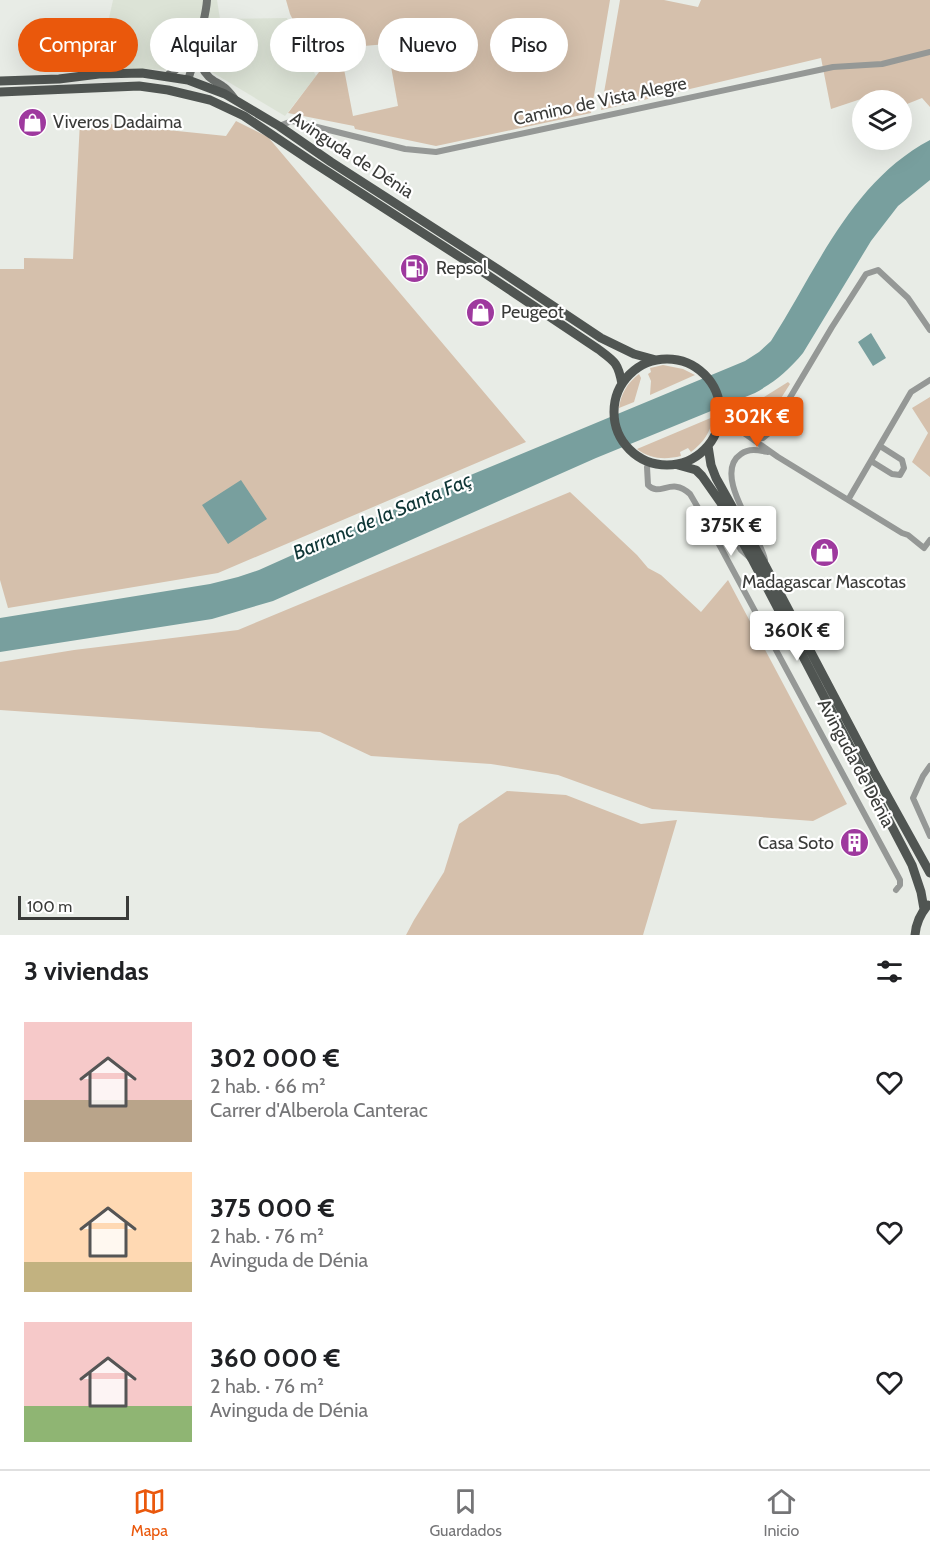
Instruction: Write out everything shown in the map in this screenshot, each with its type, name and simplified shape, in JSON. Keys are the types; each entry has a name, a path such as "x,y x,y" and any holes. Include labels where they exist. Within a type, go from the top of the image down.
{"main road":[{"path":"204,18 207,0"},
{"path":"167,76 172,72"},
{"path":"110,87 122,81 177,84 188,80 191,72"},
{"path":"204,72 237,100"},
{"name":"Avinguda de Dénia","path":"0,81 142,73 200,84 237,100 279,126 601,338 634,354 656,360"},
{"name":"Avinguda de Dénia","path":"0,92 139,86 210,100 244,116 598,349 615,362 622,384"},
{"path":"656,360 675,360 693,366 704,374 714,387 719,402 717,431 708,446 692,460 678,465 663,466 639,458 624,444 616,429 613,411 617,392 634,370 656,360"},
{"name":"Avinguda de Dénia","path":"708,446 716,478 930,873"},
{"name":"Avinguda de Dénia","path":"678,465 696,471 702,476 721,503 912,865 927,906"},
{"path":"915,935 915,927 927,906"}],"street":[{"name":"Camino de Vista Alegre","path":"279,126 292,121 405,149 436,152 833,67 882,64 930,52"},
{"path":"753,439 763,438 769,433 866,274 878,270 908,298 930,330"},
{"path":"848,500 911,392 930,380"},
{"path":"720,412 731,424 775,454 908,535 924,548 930,540"},
{"path":"769,433 768,442 775,454"},
{"path":"871,461 892,474 900,475 904,468 902,460 880,446"},
{"path":"766,567 763,551 732,485 731,468 734,460 744,451 751,449 775,454"},
{"name":"Avinguda de Dénia","path":"649,463 647,467 648,485 652,490 671,486 685,489 714,535 900,879 900,885 896,890"},
{"path":"721,503 724,520 722,530"},
{"path":"714,535 722,530 730,531 741,550 752,560"},
{"path":"930,766 913,798 930,836"}],"shaded area":[{"path":"113,0 217,0 220,18 150,18 150,69 138,69 138,18 109,18"},
{"path":"286,0 610,0 591,113 436,146 288,113 319,72 345,72 353,116 398,106 392,72 478,72 478,18 378,18 378,45 366,46 366,18 292,18"},
{"path":"620,0 664,0 698,7 701,0 930,0 930,107 922,98 912,102 912,90 852,90 852,102 831,109 821,58 601,110"},
{"path":"258,18 270,18 270,72 314,72 316,76 285,116 212,72 258,72"},
{"path":"80,121 226,136 236,121 268,137 526,442 218,573 8,608 0,580 0,269 24,269 24,258 73,259"},
{"path":"663,365 683,369 695,375 650,395 651,381 648,374 651,372 650,368"},
{"path":"639,374 641,378 634,402 619,408 625,389"},
{"path":"788,382 790,384 759,433 732,417 733,410 761,399"},
{"path":"930,397 930,477 912,462 928,433 912,408"},
{"path":"713,417 706,437 691,452 688,448 680,452 681,456 663,458 652,457 637,449"},
{"path":"570,492 648,568 661,575 701,612 728,580 847,804 813,821 652,809 558,775 491,764 371,756 320,732 0,710 0,662 74,650 238,630"},
{"path":"507,791 566,795 641,824 677,820 643,935 406,935 444,872 459,824"}],"water":[{"name":"Barranc de la Santa Faç","path":"930,140 930,180 898,206 871,241 803,353 781,375 755,393 596,458 273,601 212,619 0,652 0,618 210,584 259,570 473,474 745,361 771,341 838,229 857,203 878,179 902,158"},
{"path":"871,333 886,358 873,366 858,342"},
{"path":"241,480 267,519 228,544 202,505"}],"place":[{"name":"Viveros Dadaima","path":"32,122"},
{"name":"Repsol","path":"415,268"},
{"name":"Peugeot","path":"480,312"},
{"name":"Madagascar Mascotas","path":"824,553"},
{"name":"Casa Soto","path":"855,843"}]}
